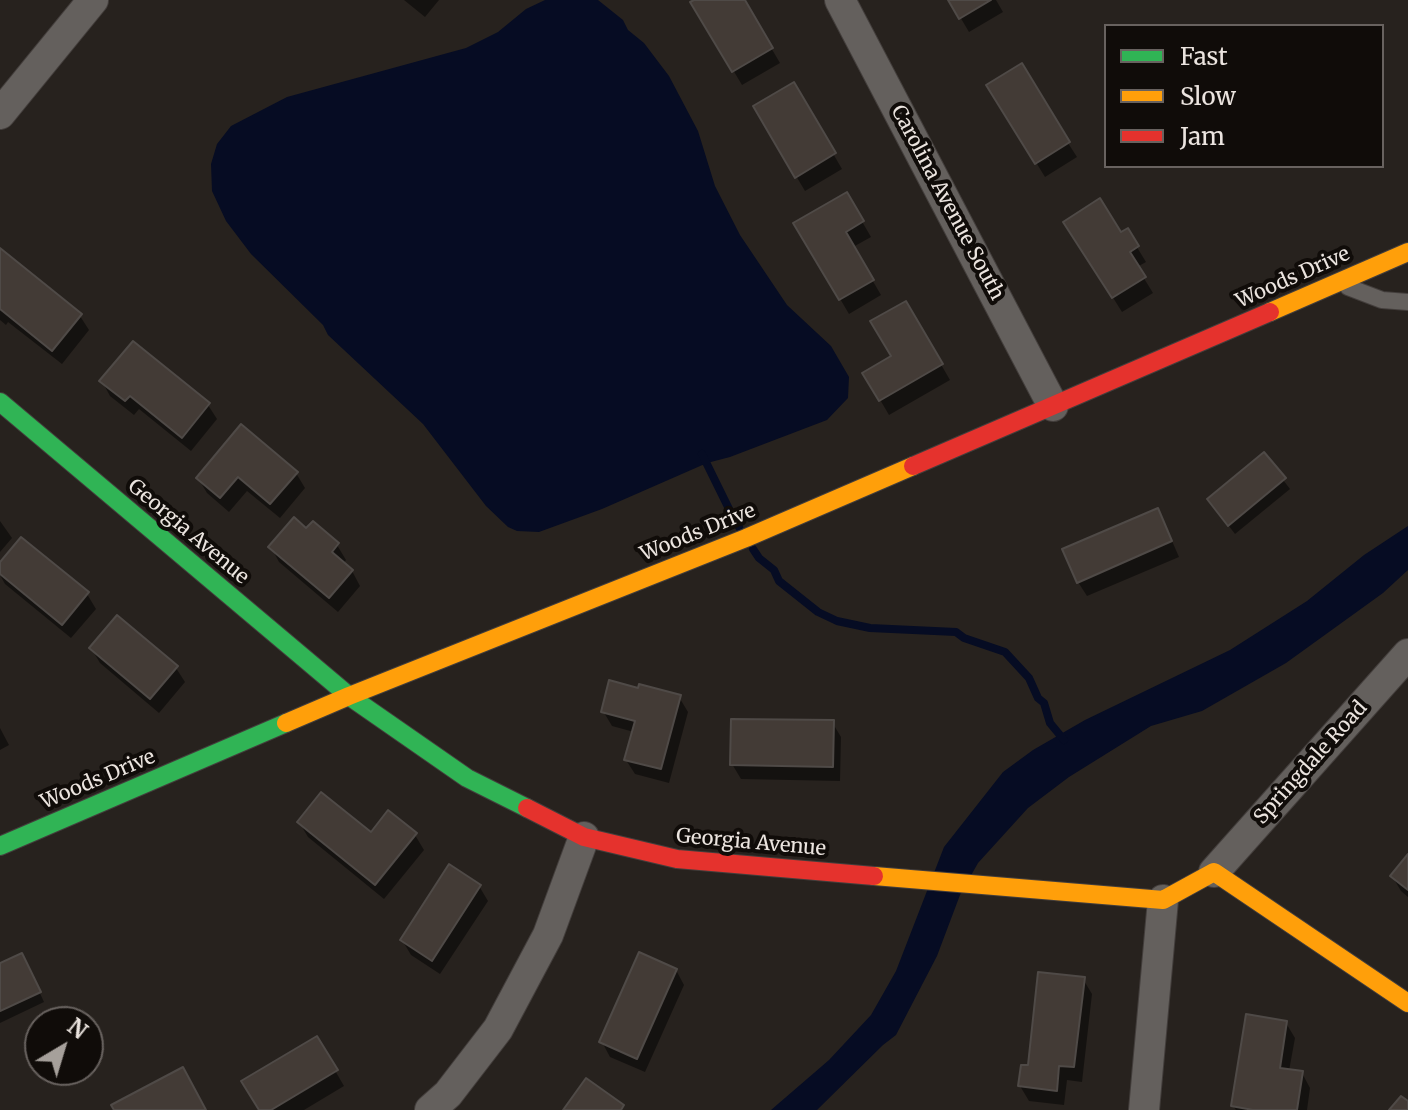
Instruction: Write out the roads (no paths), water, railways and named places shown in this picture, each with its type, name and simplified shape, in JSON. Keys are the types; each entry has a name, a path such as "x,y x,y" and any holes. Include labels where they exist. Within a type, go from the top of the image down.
{"street":[{"path":"0,114 93,0"},
{"name":"Carolina Avenue South","path":"840,0 1053,406"},
{"name":"Woods Drive","path":"0,846 349,696 746,538 1408,252"},
{"name":"Georgia Avenue","path":"0,402 349,696 467,778 584,837 677,859 1163,900"},
{"name":"Springdale Road","path":"1214,872 1408,654"},
{"path":"430,1110 448,1094 498,1029 548,935 584,837"},
{"path":"1144,1110 1163,900 1214,872 1408,1003"}],"lane":[{"path":"1336,283 1382,300 1408,302"}],"water":[{"path":"545,0 598,0 623,20 628,30 644,43 669,76 698,131 715,186 740,235 787,305 831,346 849,377 848,398 827,420 707,463 602,509 539,532 517,531 508,527 486,506 423,424 328,335 323,325 251,254 226,221 212,191 211,164 217,144 231,126 287,97 466,48 498,32 526,9"},
{"path":"1408,526 1408,570 1383,593 1286,663 1202,711 1151,726 1069,777 1028,808 978,863 960,895 937,956 896,1035 817,1110 771,1110 829,1060 871,1015 896,971 944,847 1003,772 1033,750 1085,720 1230,650 1307,601 1364,555"}],"waterway":[{"path":"702,454 739,527"},
{"path":"753,549 774,570 779,581 818,612 837,621 870,628 956,632 964,638 1005,652 1029,678 1038,698 1044,703 1050,723 1064,740"}]}
